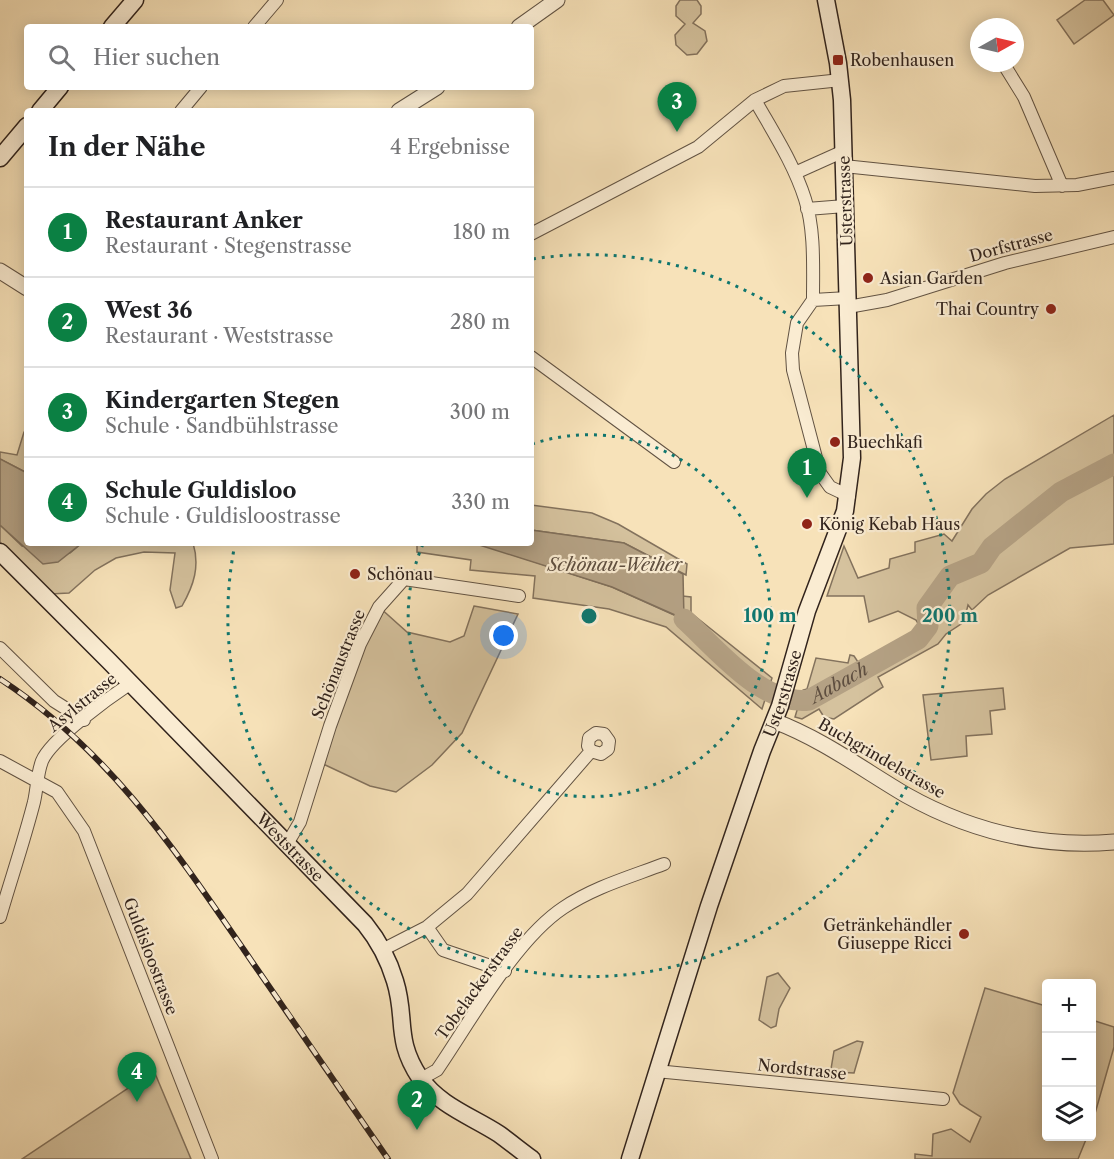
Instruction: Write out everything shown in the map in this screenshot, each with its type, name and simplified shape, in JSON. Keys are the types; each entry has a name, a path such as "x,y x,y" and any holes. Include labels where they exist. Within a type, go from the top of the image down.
{"main road":[{"path":"114,24 135,0"},
{"name":"Usterstrasse","path":"630,1159 710,906 786,687 807,610 840,528 849,496 852,458 841,80 826,0"},
{"path":"42,108 58,90"},
{"path":"0,158 24,130"},
{"name":"Weststrasse","path":"0,552 132,683 360,918 382,950 395,982 402,1039 421,1079 449,1106 499,1135 532,1159"}],"street":[{"path":"523,24 556,0"},
{"path":"256,24 274,3"},
{"path":"1009,72 1024,98 1062,186"},
{"path":"534,232 698,147 755,100 784,86 841,80"},
{"path":"184,108 198,90"},
{"path":"404,108 432,90"},
{"path":"755,100 795,173 807,209 811,233 813,300 797,323 792,353 793,370 820,472 830,487 849,496"},
{"path":"795,173 844,158 1035,186 1062,186 1114,178"},
{"path":"807,209 845,206"},
{"name":"Dorfstrasse","path":"813,300 848,302 887,300 1005,263 1114,237"},
{"path":"0,271 24,286"},
{"path":"534,359 674,462"},
{"name":"Schönaustrasse","path":"287,844 300,822 330,726 360,644 379,607 404,579 519,596"},
{"path":"0,648 49,696 84,720"},
{"name":"Asylstrasse","path":"1,912 35,800 42,761 53,746 112,695 132,683"},
{"name":"Buchgrindelstrasse","path":"777,714 928,806 972,825 1020,839 1065,843 1114,842"},
{"path":"382,950 427,927 475,886 591,751"},
{"name":"Guldisloostrasse","path":"0,761 38,779 57,792 84,831 212,1159"},
{"name":"Tobelackerstrasse","path":"421,1079 437,1070 505,971 536,933 561,909 594,891 664,864"},
{"path":"427,927 442,950 505,971"},
{"name":"Nordstrasse","path":"656,1071 944,1099"}],"shaded area":[{"path":"680,0 697,0 701,6 701,14 693,23 705,31 707,41 697,54 687,55 676,45 675,35 685,24 676,16 676,6"},
{"path":"1085,0 1103,0 1114,15 1074,44 1057,20"},
{"path":"1114,415 1114,544 1070,548 988,595 972,610 968,605 964,622 946,634 938,644 878,677 883,687 834,719 824,717 819,709 802,719 795,717 803,690 807,689 816,658 848,663 850,655 854,656 860,665 922,630 916,620 898,611 869,622 864,596 827,596 844,546 858,578 889,568 890,559 915,552 915,542 944,534 952,541 972,509 1005,479"},
{"path":"24,432 24,471 0,459 0,452 17,455"},
{"path":"534,505 592,513 618,524 687,564 686,575 624,543 534,530"},
{"path":"0,525 22,546 70,553 78,546 194,546 196,568 190,591 182,606 176,608 170,590 175,553 144,552 116,558 95,570 69,593 50,594 0,542"},
{"path":"417,546 486,546 612,587 683,619 683,596 691,597 691,613 772,678 762,709 666,627 609,609 533,598 535,576 470,570 471,560 417,552"},
{"path":"474,606 518,614 462,733 432,765 396,792 370,786 319,762 379,607 407,632 450,642 464,636"},
{"path":"1003,688 1005,709 990,711 992,734 966,736 967,756 931,760 923,695"},
{"path":"778,973 790,988 779,1009 776,1026 771,1028 759,1020 767,977"},
{"path":"985,988 1042,1005 1042,1141 1085,1141 1078,1159 915,1159 915,1154 932,1156 933,1134 951,1129 970,1142 981,1117 960,1104 953,1093"},
{"path":"1096,1021 1114,1027 1114,1047 1096,1110"},
{"path":"857,1041 863,1042 854,1073 833,1072 831,1069 834,1051"},
{"path":"154,1071 191,1159 22,1159"}],"water":[{"path":"0,459 24,471 24,546 78,546 58,562 43,564 0,525"},
{"name":"Schönau-Weiher","path":"534,530 624,543 683,574 684,619 612,587 482,546 534,546"}],"waterway":[{"name":"Aabach","path":"684,619 725,659 757,685 774,694 791,699 809,700 918,639 928,626 927,608 950,576 981,563 992,547 1061,492 1114,464"}],"railway":[{"path":"0,679 39,707 74,737 136,802 191,873 388,1159"}],"place":[{"name":"Robenhausen","path":"838,60"},
{"name":"Kindergarten Stegen","path":"677,132"},
{"name":"Asian Garden","path":"868,278"},
{"name":"Thai Country","path":"1051,309"},
{"name":"Buechkafi","path":"835,442"},
{"name":"Restaurant Anker","path":"807,498"},
{"name":"König Kebab Haus","path":"807,524"},
{"name":"Schönau","path":"355,574"},
{"name":"Getränkehändler Giuseppe Ricci","path":"964,934"},
{"name":"Schule Guldisloo","path":"137,1102"},
{"name":"West 36","path":"417,1130"}]}
